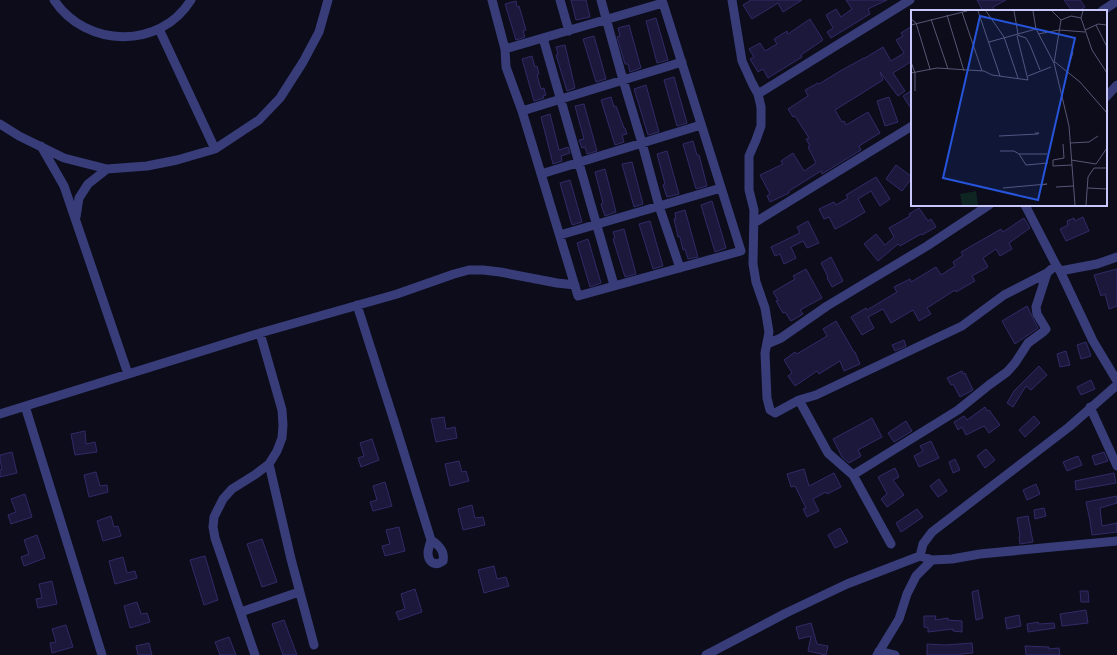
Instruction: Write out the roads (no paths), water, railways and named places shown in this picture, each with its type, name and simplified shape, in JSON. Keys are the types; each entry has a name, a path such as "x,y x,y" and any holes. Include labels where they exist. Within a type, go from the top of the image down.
{"street":[{"path":"54,0 67,16 83,27 101,35 121,37 140,35 159,29 174,19 191,0"},
{"path":"0,124 20,136 64,158 107,169 147,166 176,160 215,149 259,120 280,98 303,62 319,32 328,0"},
{"path":"492,0 506,49 506,67 522,111 578,296 741,251 663,3 506,49"},
{"path":"560,0 569,31"},
{"path":"601,0 622,80 642,143 659,206 680,268"},
{"path":"732,0 742,61 758,94 761,107 761,126 750,151 748,160 749,190 754,210 753,264 756,282 766,314 769,332 765,353 767,398 770,410 775,413 799,400 816,395 962,326 1004,295 1058,268 1097,264 1117,257"},
{"path":"758,94 910,0"},
{"path":"1104,10 1117,1"},
{"path":"159,29 215,149"},
{"path":"542,38 561,99 614,286"},
{"path":"522,111 682,62"},
{"path":"1107,96 1117,85"},
{"path":"541,174 701,125"},
{"path":"754,223 911,127"},
{"path":"41,146 64,186 128,374"},
{"path":"76,219 79,198 88,184 107,169"},
{"path":"560,235 721,188"},
{"path":"767,344 781,338 827,306 927,246 987,206"},
{"path":"1026,206 1058,268 1093,341 1117,381"},
{"path":"0,414 260,333 397,294 468,270 500,272 575,285"},
{"path":"853,475 958,410 1007,372 1015,363 1028,343 1046,329 1036,311 1036,307 1047,273"},
{"path":"357,305 431,540"},
{"path":"255,655 215,538 213,527 214,517 223,498 232,489 269,464 277,451 282,438 284,424 282,410 260,333"},
{"path":"920,556 923,544 932,532 1069,427 1117,385"},
{"path":"799,400 828,453 853,475 891,544"},
{"path":"25,406 102,655"},
{"path":"1090,408 1117,466"},
{"path":"269,464 299,592 314,645"},
{"path":"706,655 786,613 847,584 920,556 932,560 952,559 980,554 1117,541"},
{"path":"895,655 878,653 899,619 907,594 916,576 932,560"},
{"path":"241,612 299,592"}]}
